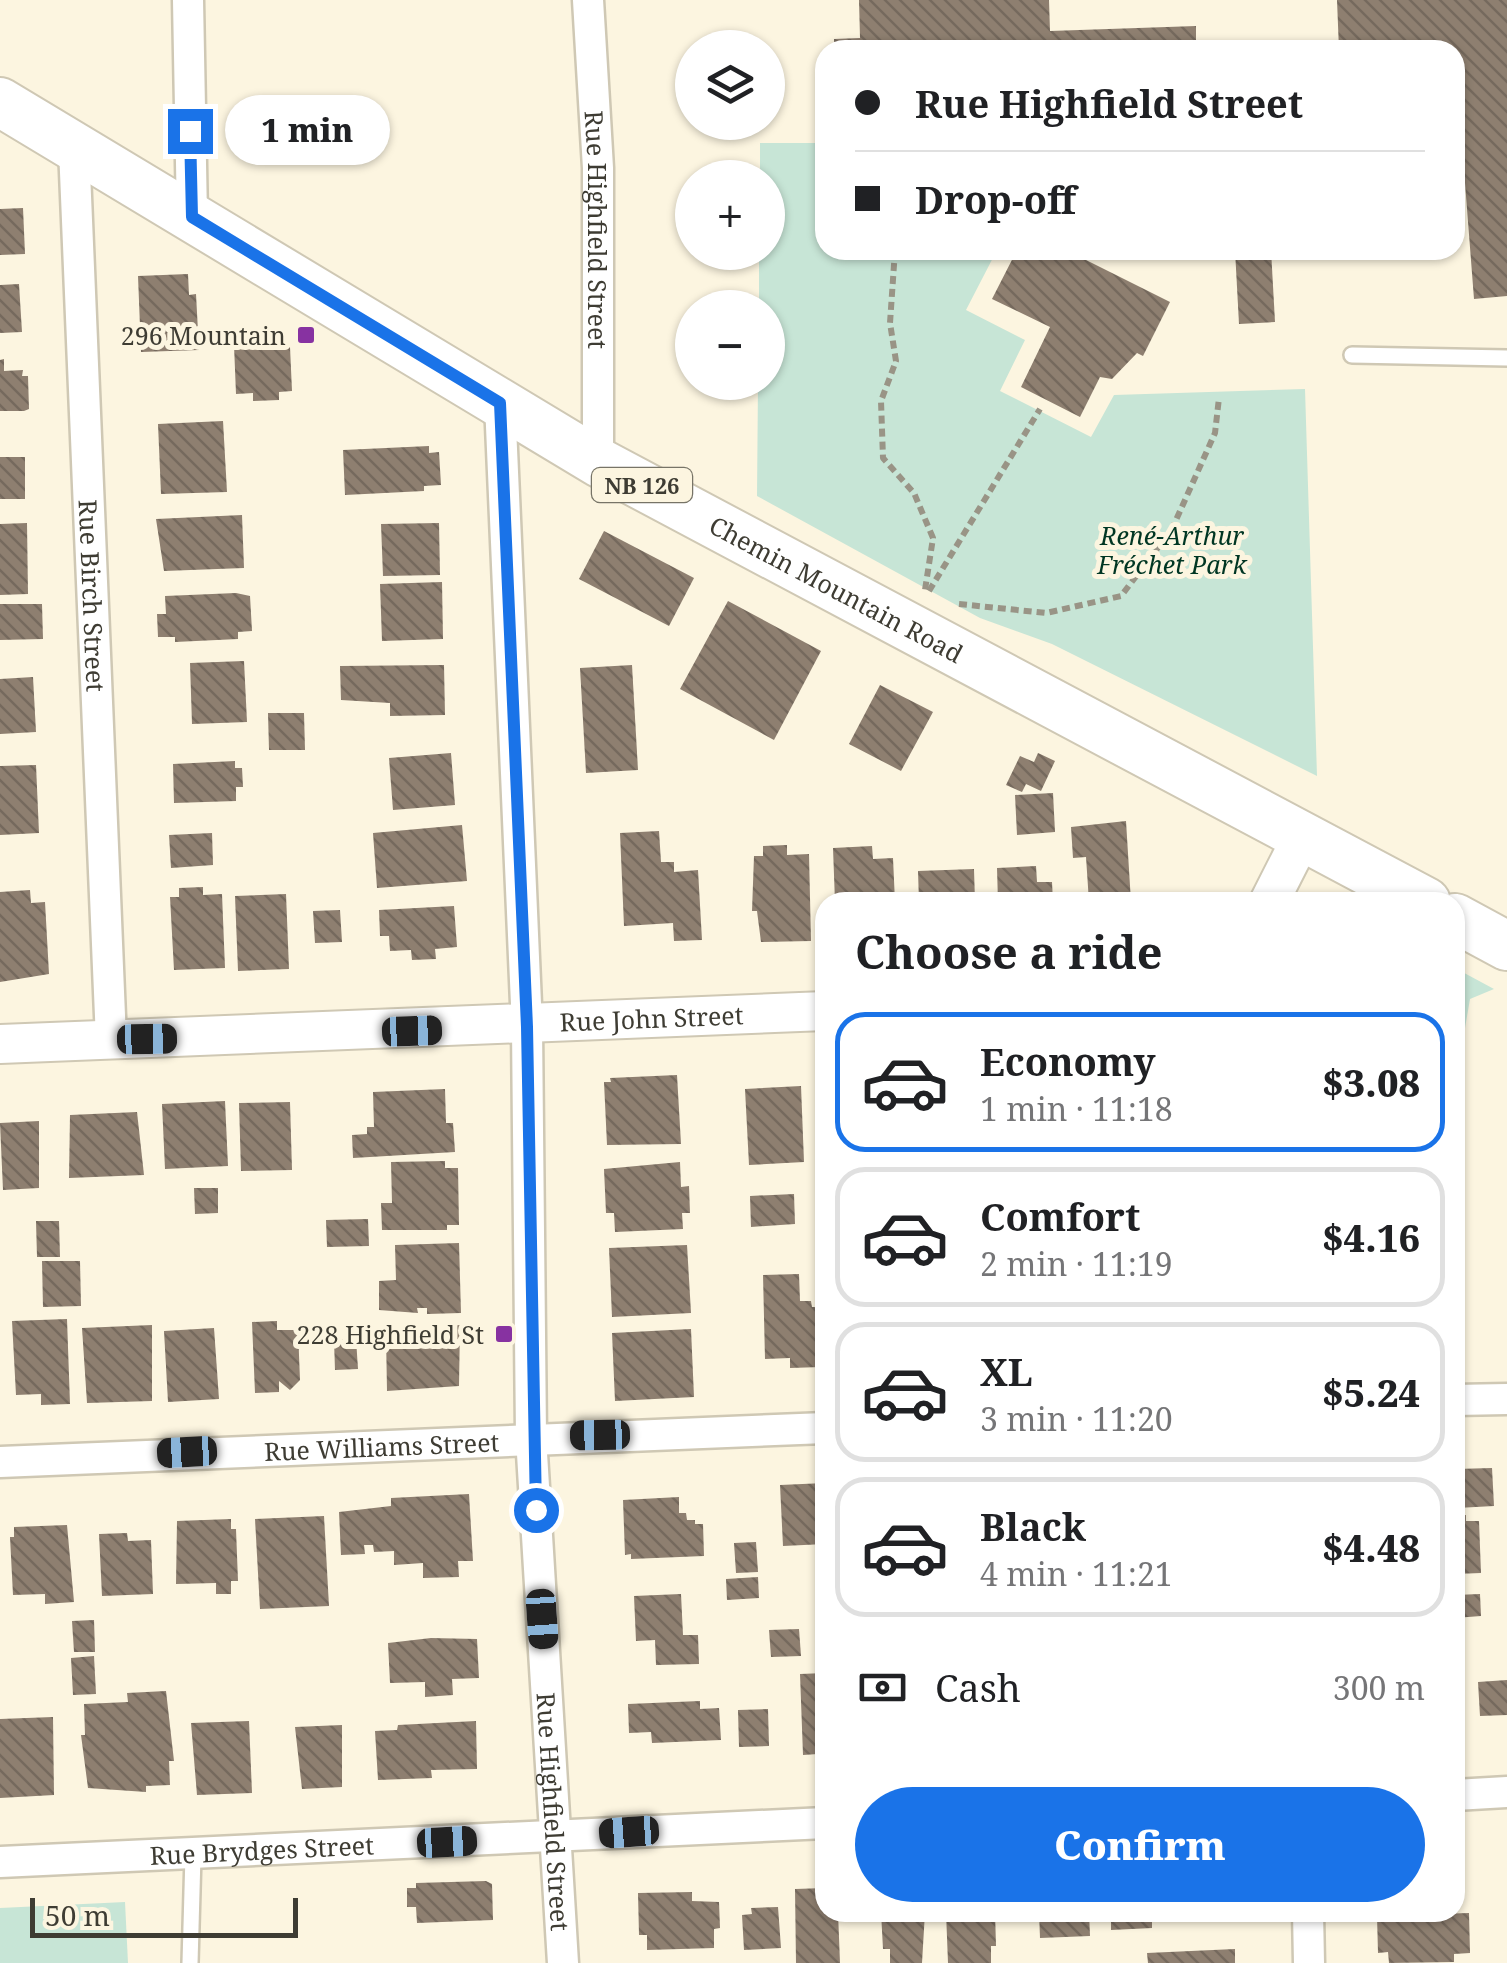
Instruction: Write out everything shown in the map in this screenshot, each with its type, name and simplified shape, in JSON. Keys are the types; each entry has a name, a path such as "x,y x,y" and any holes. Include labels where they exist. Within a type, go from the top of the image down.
{"main road":[{"name":"Chemin Mountain Road","path":"0,102 598,462 1407,892"},
{"path":"1465,916 1507,921"},
{"name":"Chemin Mountain Road","path":"1465,924 1507,946"}],"street":[{"path":"188,0 192,217"},
{"name":"Rue Highfield Street","path":"588,0 598,168 598,462"},
{"name":"Rue Birch Street","path":"74,148 111,1040"},
{"name":"Rue Highfield Street","path":"500,403 527,1027 531,1437 564,1963"},
{"path":"1274,892 1304,835"},
{"name":"Rue John Street","path":"0,1044 527,1027 815,1013"},
{"path":"1465,1400 1507,1399"},
{"name":"Rue Williams Street","path":"0,1462 531,1437 815,1428"},
{"path":"1465,1794 1507,1792"},
{"name":"Rue Brydges Street","path":"0,1862 815,1824"},
{"path":"1308,1922 1309,1963"}],"lane":[{"path":"1352,354 1507,358"},
{"path":"190,1963 193,1854"}],"path":[{"path":"894,260 890,323 896,361 881,401 883,458 914,493 933,538 923,601"},
{"path":"923,601 1046,613 1120,596 1172,528 1215,433 1219,398"},
{"path":"923,601 1040,409"}],"green space":[{"name":"René-Arthur Fréchet Park","path":"760,143 815,143 815,260 992,260 966,310 1025,340 1000,391 1091,437 1114,395 1305,389 1317,776 1052,644 980,618 757,496 758,400 785,400 785,290 759,290 759,270 785,270 785,160 760,160"},
{"path":"1465,973 1494,989 1470,999 1465,1028"},
{"path":"125,1902 128,1963 0,1963 0,1908"}],"building":[{"path":"859,0 1049,0 1050,31 1196,26 1196,40 834,40 860,38"},
{"path":"1337,0 1507,0 1507,296 1474,299 1465,183 1465,40 1339,40"},
{"path":"23,208 25,254 0,255 0,209"},
{"path":"1012,260 1086,260 1170,302 1143,356 1137,353 1112,379 1100,377 1080,417 1021,387 1050,327 992,299"},
{"path":"1236,260 1272,260 1275,322 1239,324"},
{"path":"188,274 189,295 196,294 199,350 141,352 138,276"},
{"path":"19,284 22,332 0,333 0,285"},
{"path":"283,335 283,347 290,347 292,391 279,392 279,400 253,401 253,393 236,394 234,345 238,345 238,337"},
{"path":"4,359 4,371 23,370 22,376 28,376 29,409 0,411 0,360"},
{"path":"223,421 227,492 161,494 158,424"},
{"path":"429,446 429,453 439,452 441,485 424,486 424,491 345,495 343,450"},
{"path":"0,457 25,457 25,499 0,499"},
{"path":"242,515 244,568 164,571 156,519"},
{"path":"27,523 28,594 0,595 0,524"},
{"path":"439,523 440,575 383,576 381,524"},
{"path":"604,531 694,578 669,626 579,579"},
{"path":"442,582 443,639 382,641 380,584"},
{"path":"165,596 250,596 252,631 238,632 238,639 175,642 175,637 158,637 157,614 166,614"},
{"path":"728,601 821,651 774,740 680,689"},
{"path":"0,604 42,604 43,639 0,640"},
{"path":"244,661 247,722 192,724 190,663"},
{"path":"444,665 445,715 390,716 390,703 341,700 340,666"},
{"path":"632,665 638,770 586,773 580,668"},
{"path":"33,677 36,732 0,734 0,679"},
{"path":"880,685 933,712 901,771 849,744"},
{"path":"268,713 304,713 305,750 269,750"},
{"path":"451,753 455,805 393,810 389,758"},
{"path":"1038,753 1055,761 1041,791 1026,784 1022,792 1006,785 1020,756 1034,762"},
{"path":"235,761 235,768 242,768 243,787 236,787 236,801 174,803 173,764"},
{"path":"36,765 39,833 0,835 0,766"},
{"path":"1053,793 1055,832 1017,835 1015,795"},
{"path":"1126,821 1130,892 1088,892 1086,857 1073,858 1071,827"},
{"path":"462,825 467,881 377,888 373,833"},
{"path":"659,831 661,862 674,862 674,872 698,870 702,940 674,941 673,923 624,926 620,833"},
{"path":"212,833 213,865 171,868 169,835"},
{"path":"787,845 787,855 809,854 811,941 761,942 757,911 752,911 754,856 763,856 763,846"},
{"path":"872,846 873,859 893,858 895,892 835,892 833,848"},
{"path":"1036,866 1037,882 1052,882 1052,892 998,892 997,868"},
{"path":"974,869 975,892 919,892 918,871"},
{"path":"203,887 203,895 222,894 225,968 174,970 170,897 179,897 179,888"},
{"path":"30,890 31,903 45,902 49,974 0,982 0,892"},
{"path":"286,894 289,969 238,971 235,896"},
{"path":"454,906 457,947 435,949 436,959 412,960 411,950 390,951 389,936 380,936 379,910"},
{"path":"340,910 342,942 315,943 313,911"},
{"path":"677,1075 681,1144 607,1145 604,1082 611,1082 610,1078"},
{"path":"801,1086 804,1162 749,1165 745,1089"},
{"path":"445,1089 446,1123 453,1123 455,1152 353,1158 352,1135 367,1134 367,1127 374,1127 373,1092"},
{"path":"225,1101 228,1166 165,1169 162,1104"},
{"path":"290,1102 292,1170 241,1171 239,1103"},
{"path":"137,1112 144,1175 69,1178 70,1115"},
{"path":"39,1121 39,1188 3,1190 0,1123"},
{"path":"445,1161 445,1168 458,1168 459,1225 447,1225 447,1230 382,1230 381,1203 392,1203 391,1162"},
{"path":"680,1162 681,1187 689,1186 690,1213 682,1213 683,1229 615,1232 614,1213 606,1213 604,1169"},
{"path":"194,1188 218,1188 218,1213 195,1214"},
{"path":"794,1194 795,1224 751,1227 750,1196"},
{"path":"368,1219 369,1246 327,1247 326,1220"},
{"path":"36,1221 59,1221 60,1257 37,1257"},
{"path":"459,1243 461,1313 427,1314 427,1308 417,1308 418,1313 379,1310 379,1281 396,1280 395,1245"},
{"path":"687,1245 691,1313 612,1317 609,1248"},
{"path":"42,1261 80,1261 81,1306 43,1307"},
{"path":"799,1274 800,1301 811,1301 815,1307 815,1367 790,1368 790,1358 765,1359 763,1275"},
{"path":"67,1319 70,1404 41,1405 41,1394 16,1395 12,1321"},
{"path":"277,1321 277,1330 298,1330 300,1380 290,1390 279,1381 279,1392 255,1393 252,1322"},
{"path":"152,1325 152,1401 87,1403 82,1328"},
{"path":"460,1325 459,1386 387,1391 386,1335 398,1334 398,1329"},
{"path":"214,1328 219,1399 168,1402 164,1331"},
{"path":"691,1329 694,1397 615,1401 612,1333"},
{"path":"356,1339 358,1369 335,1370 334,1340"},
{"path":"1492,1468 1494,1506 1465,1508 1465,1469"},
{"path":"815,1483 815,1544 783,1546 780,1485"},
{"path":"469,1494 473,1561 458,1561 459,1577 423,1578 423,1563 394,1565 394,1551 374,1552 373,1545 364,1545 365,1554 341,1555 339,1512 391,1506 391,1498"},
{"path":"679,1497 679,1513 686,1513 687,1520 695,1520 695,1524 703,1524 704,1556 631,1559 631,1554 625,1555 623,1500"},
{"path":"1465,1515 1466,1521 1479,1521 1481,1573 1465,1574"},
{"path":"324,1516 329,1606 260,1609 255,1519"},
{"path":"231,1519 231,1529 236,1529 238,1581 231,1581 231,1594 216,1594 216,1583 176,1584 177,1521"},
{"path":"67,1525 74,1602 45,1604 45,1594 13,1595 10,1537 14,1537 14,1527"},
{"path":"127,1533 128,1541 151,1540 153,1594 102,1596 99,1534"},
{"path":"756,1542 758,1572 736,1573 734,1543"},
{"path":"758,1577 759,1598 727,1600 726,1579"},
{"path":"681,1594 683,1635 698,1635 699,1664 656,1665 655,1640 636,1641 634,1596"},
{"path":"1480,1594 1481,1616 1465,1617 1465,1595"},
{"path":"94,1620 95,1652 74,1652 72,1621"},
{"path":"799,1629 801,1656 771,1657 769,1630"},
{"path":"431,1638 477,1639 479,1678 452,1679 453,1695 425,1697 425,1682 390,1683 388,1643"},
{"path":"94,1656 96,1694 73,1695 71,1658"},
{"path":"815,1673 815,1754 803,1755 800,1674"},
{"path":"1507,1680 1507,1715 1480,1716 1478,1682"},
{"path":"166,1691 174,1761 169,1761 170,1785 146,1786 146,1792 88,1788 81,1735 85,1735 84,1704 128,1702 127,1693"},
{"path":"700,1701 700,1709 719,1708 721,1740 652,1743 651,1732 629,1733 628,1704"},
{"path":"768,1709 769,1746 739,1747 738,1710"},
{"path":"53,1717 54,1795 0,1798 0,1719"},
{"path":"249,1721 252,1793 197,1795 191,1723"},
{"path":"476,1721 477,1769 431,1770 432,1778 378,1780 375,1731 397,1730 398,1725"},
{"path":"342,1725 342,1787 302,1789 295,1727"},
{"path":"416,1883 492,1884 493,1920 417,1923 416,1907 407,1907 407,1888 416,1888"},
{"path":"815,1888 815,1922 838,1922 840,1963 796,1963 795,1889"},
{"path":"692,1892 692,1901 719,1902 720,1928 714,1929 714,1948 647,1950 647,1935 639,1935 638,1893"},
{"path":"778,1907 781,1948 744,1950 742,1915 752,1914 751,1908"},
{"path":"1465,1913 1469,1913 1470,1953 1454,1954 1454,1962 1389,1963 1388,1952 1378,1953 1377,1922 1465,1922"},
{"path":"882,1922 924,1922 922,1963 890,1963 890,1949 883,1949"},
{"path":"946,1922 995,1922 996,1946 991,1946 991,1963 948,1963"},
{"path":"1039,1922 1089,1922 1090,1936 1040,1938"},
{"path":"1111,1922 1152,1922 1152,1928 1111,1930"},
{"path":"1235,1949 1235,1963 1148,1963 1147,1953"}],"place":[{"name":"296 Mountain","path":"306,335"},
{"name":"228 Highfield St","path":"504,1334"}],"route":[{"path":"190,131 192,217 500,403 527,1027 534,1384 531,1437 536,1510"}]}
